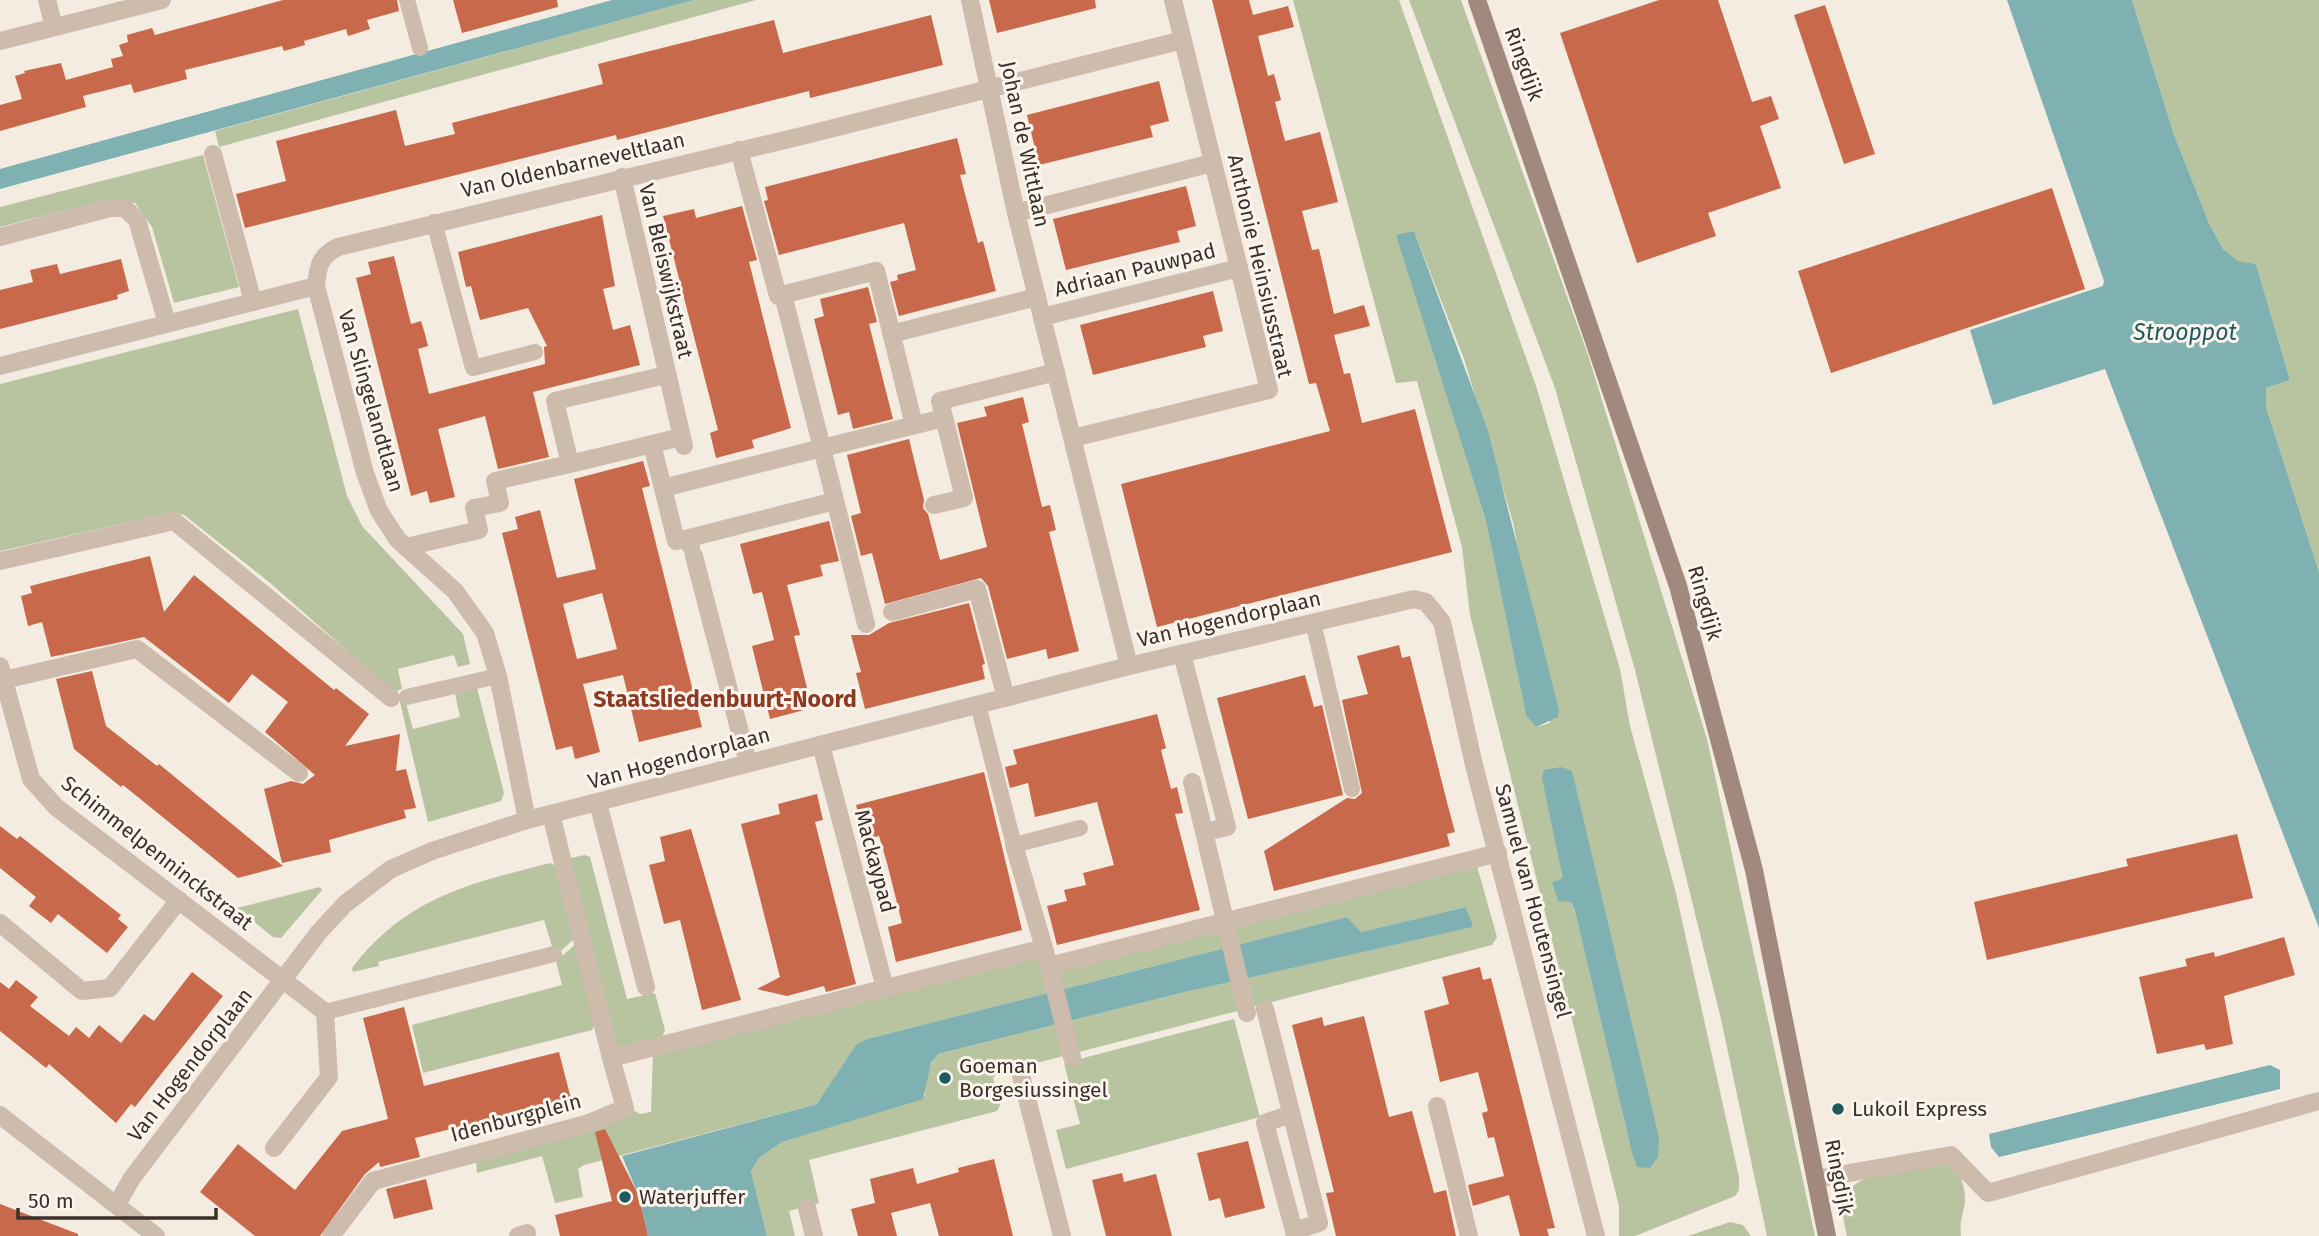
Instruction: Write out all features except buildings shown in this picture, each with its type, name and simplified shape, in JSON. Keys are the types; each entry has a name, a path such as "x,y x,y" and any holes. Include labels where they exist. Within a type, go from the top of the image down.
{"main road":[{"name":"Ringdijk","path":"1477,0 1678,586 1754,870 1827,1236"}],"street":[{"path":"47,0 54,27"},
{"path":"0,41 161,0"},
{"name":"Johan de Wittlaan","path":"970,0 1016,213 1129,666"},
{"name":"Anthonie Heinsiusstraat","path":"1073,438 1269,390 1172,0"},
{"name":"Van Oldenbarneveltlaan","path":"316,286 319,263 327,252 434,222 1183,40"},
{"path":"739,150 778,296 876,271 914,425"},
{"path":"213,154 253,302"},
{"path":"1016,213 1212,163"},
{"name":"Van Bleiswijkstraat","path":"622,177 682,441 652,444 570,464 555,401 666,375"},
{"path":"0,237 110,208 125,208 137,220 167,323"},
{"name":"Adriaan Pauwpad","path":"1042,317 1239,268"},
{"path":"0,366 316,286"},
{"name":"Van Slingelandtlaan","path":"316,286 365,472 379,511 407,547 455,591 485,634 498,676 527,820"},
{"path":"783,295 866,624"},
{"path":"891,334 1037,298"},
{"path":"934,505 964,498 940,401 1056,372"},
{"path":"663,488 944,418"},
{"path":"652,444 676,541 835,501"},
{"path":"407,547 479,530 474,508 500,503 495,481 570,464"},
{"path":"0,561 174,521 399,697"},
{"path":"689,538 748,763"},
{"path":"892,612 977,589 1006,698"},
{"name":"Van Hogendorplaan","path":"117,1203 132,1178 284,982 319,932 345,904 391,869 432,850 527,820 1129,666 1405,600"},
{"name":"Samuel van Houtensingel","path":"1405,600 1426,602 1441,622 1596,1236"},
{"path":"2,673 137,649 299,773"},
{"path":"1181,654 1227,827 1204,832"},
{"name":"Schimmelpenninckstraat","path":"2,673 31,779 56,807 284,982"},
{"name":"Mackaypad","path":"821,745 885,988"},
{"path":"1192,782 1247,1013"},
{"path":"598,803 646,987"},
{"path":"551,814 611,1058 1044,948"},
{"path":"1014,845 1072,1057"},
{"path":"1049,966 1499,853"},
{"path":"0,923 82,991 110,988 179,900"},
{"path":"274,1148 328,1077 325,1012 284,982"},
{"path":"1265,1009 1319,1223 1295,1234 1265,1123 1291,1114"},
{"name":"Idenburgplein","path":"331,1236 373,1181 586,1124 625,1108 611,1058"},
{"path":"1020,1071 1062,1236"},
{"path":"1816,1179 1951,1155 1988,1194 2319,1101"},
{"path":"1437,1106 1468,1236"},
{"path":"0,1115 117,1203 150,1234"},
{"path":"807,1208 814,1236"}],"lane":[{"path":"407,0 420,48"},
{"path":"434,222 473,368 535,352"},
{"path":"1313,622 1352,789"},
{"path":"399,697 498,676"},
{"path":"978,705 1014,845 1080,828"},
{"path":"325,1012 554,954"}],"green space":[{"path":"694,0 756,0 219,147 215,131"},
{"path":"1293,0 1399,0 1537,389 1620,669 1630,726 1675,889 1739,1177 1739,1190 1735,1196 1635,1236 1619,1236 1619,1206 1470,615 1462,547 1417,381 1396,383","holes":["1414,231 1464,359 1513,522 1550,723 1536,727 1526,714 1486,521 1397,236","1572,771 1631,1149 1574,907 1552,882 1561,879"]},
{"path":"1409,0 1461,0 1588,355 1707,739 1815,1236 1767,1236 1721,1019 1635,670 1555,388"},
{"path":"2132,0 2319,0 2319,572 2266,407 2266,388 2290,380 2256,264 2238,262 2223,249 2209,223 2174,135"},
{"path":"203,155 239,287 174,303 152,227 135,203 111,199 0,227 0,207"},
{"path":"298,309 347,496 362,526 463,634 470,664 458,667 454,655 398,669 402,689 394,692 269,582 184,515 174,512 0,551 0,384"},
{"path":"477,688 504,793 501,801 428,822 399,698 404,696 413,729 460,717 455,694"},
{"path":"585,855 590,857 627,999 655,993 665,1030 662,1037 621,1048 614,1045 570,858"},
{"path":"550,863 556,866 574,939 555,956 544,920 378,962 379,966 353,972 352,968 394,925 440,897 492,878"},
{"path":"1477,866 1497,937 1492,945 998,1073 993,1078 1000,1105 997,1111 809,1160 819,1203 789,1211 795,1236 767,1236 751,1171 759,1158 782,1142 925,1095 927,1073 938,1054 1181,993 1472,927 1466,907 1361,932 1347,917 867,1039 817,1104 584,1165 578,1169 583,1197 555,1203 542,1156 477,1173 476,1159 633,1110 640,1114 651,1112 653,1052 1032,954 1058,972"},
{"path":"320,887 322,890 281,938 273,937 237,908"},
{"path":"576,944 595,1025 592,1030 423,1073 412,1025 562,985 556,961"},
{"path":"1234,1019 1260,1117 1066,1169 1056,1130 1080,1124 1064,1063"},
{"path":"1944,1162 1958,1168 1964,1189 1961,1236 1847,1236 1843,1203 1854,1186 1864,1179 1891,1171"},
{"path":"1730,1222 1743,1225 1751,1236 1688,1236"}],"water":[{"path":"612,0 694,0 0,189 0,169"},
{"name":"Strooppot","path":"2007,0 2132,0 2174,135 2209,223 2223,249 2238,261 2256,264 2290,380 2266,388 2266,407 2319,572 2319,928 2105,369 1993,405 1970,330 2103,286 2104,281"},
{"path":"1414,231 1488,431 1559,710 1558,717 1536,727 1526,715 1486,521 1396,235"},
{"path":"1561,767 1572,771 1659,1138 1658,1157 1650,1168 1637,1167 1631,1149 1574,907 1570,902 1558,901 1552,882 1561,879 1562,874 1542,778 1544,770"},
{"name":"Goeman Borgesiussingel","path":"1466,907 1473,927 1181,993 938,1054 931,1063 923,1099 782,1142 759,1158 751,1171 767,1236 648,1236 638,1194 622,1156 817,1104 856,1045 867,1039 1347,917 1361,932"},
{"path":"2270,1065 2280,1070 2280,1089 1999,1157 1991,1147 1989,1134"}],"place":[{"name":"Goeman Borgesiussingel","path":"945,1078"},
{"name":"Lukoil Express","path":"1838,1109"},
{"name":"Waterjuffer","path":"625,1197"}],"district":[{"name":"Staatsliedenbuurt-Noord","path":"725,699"}]}
